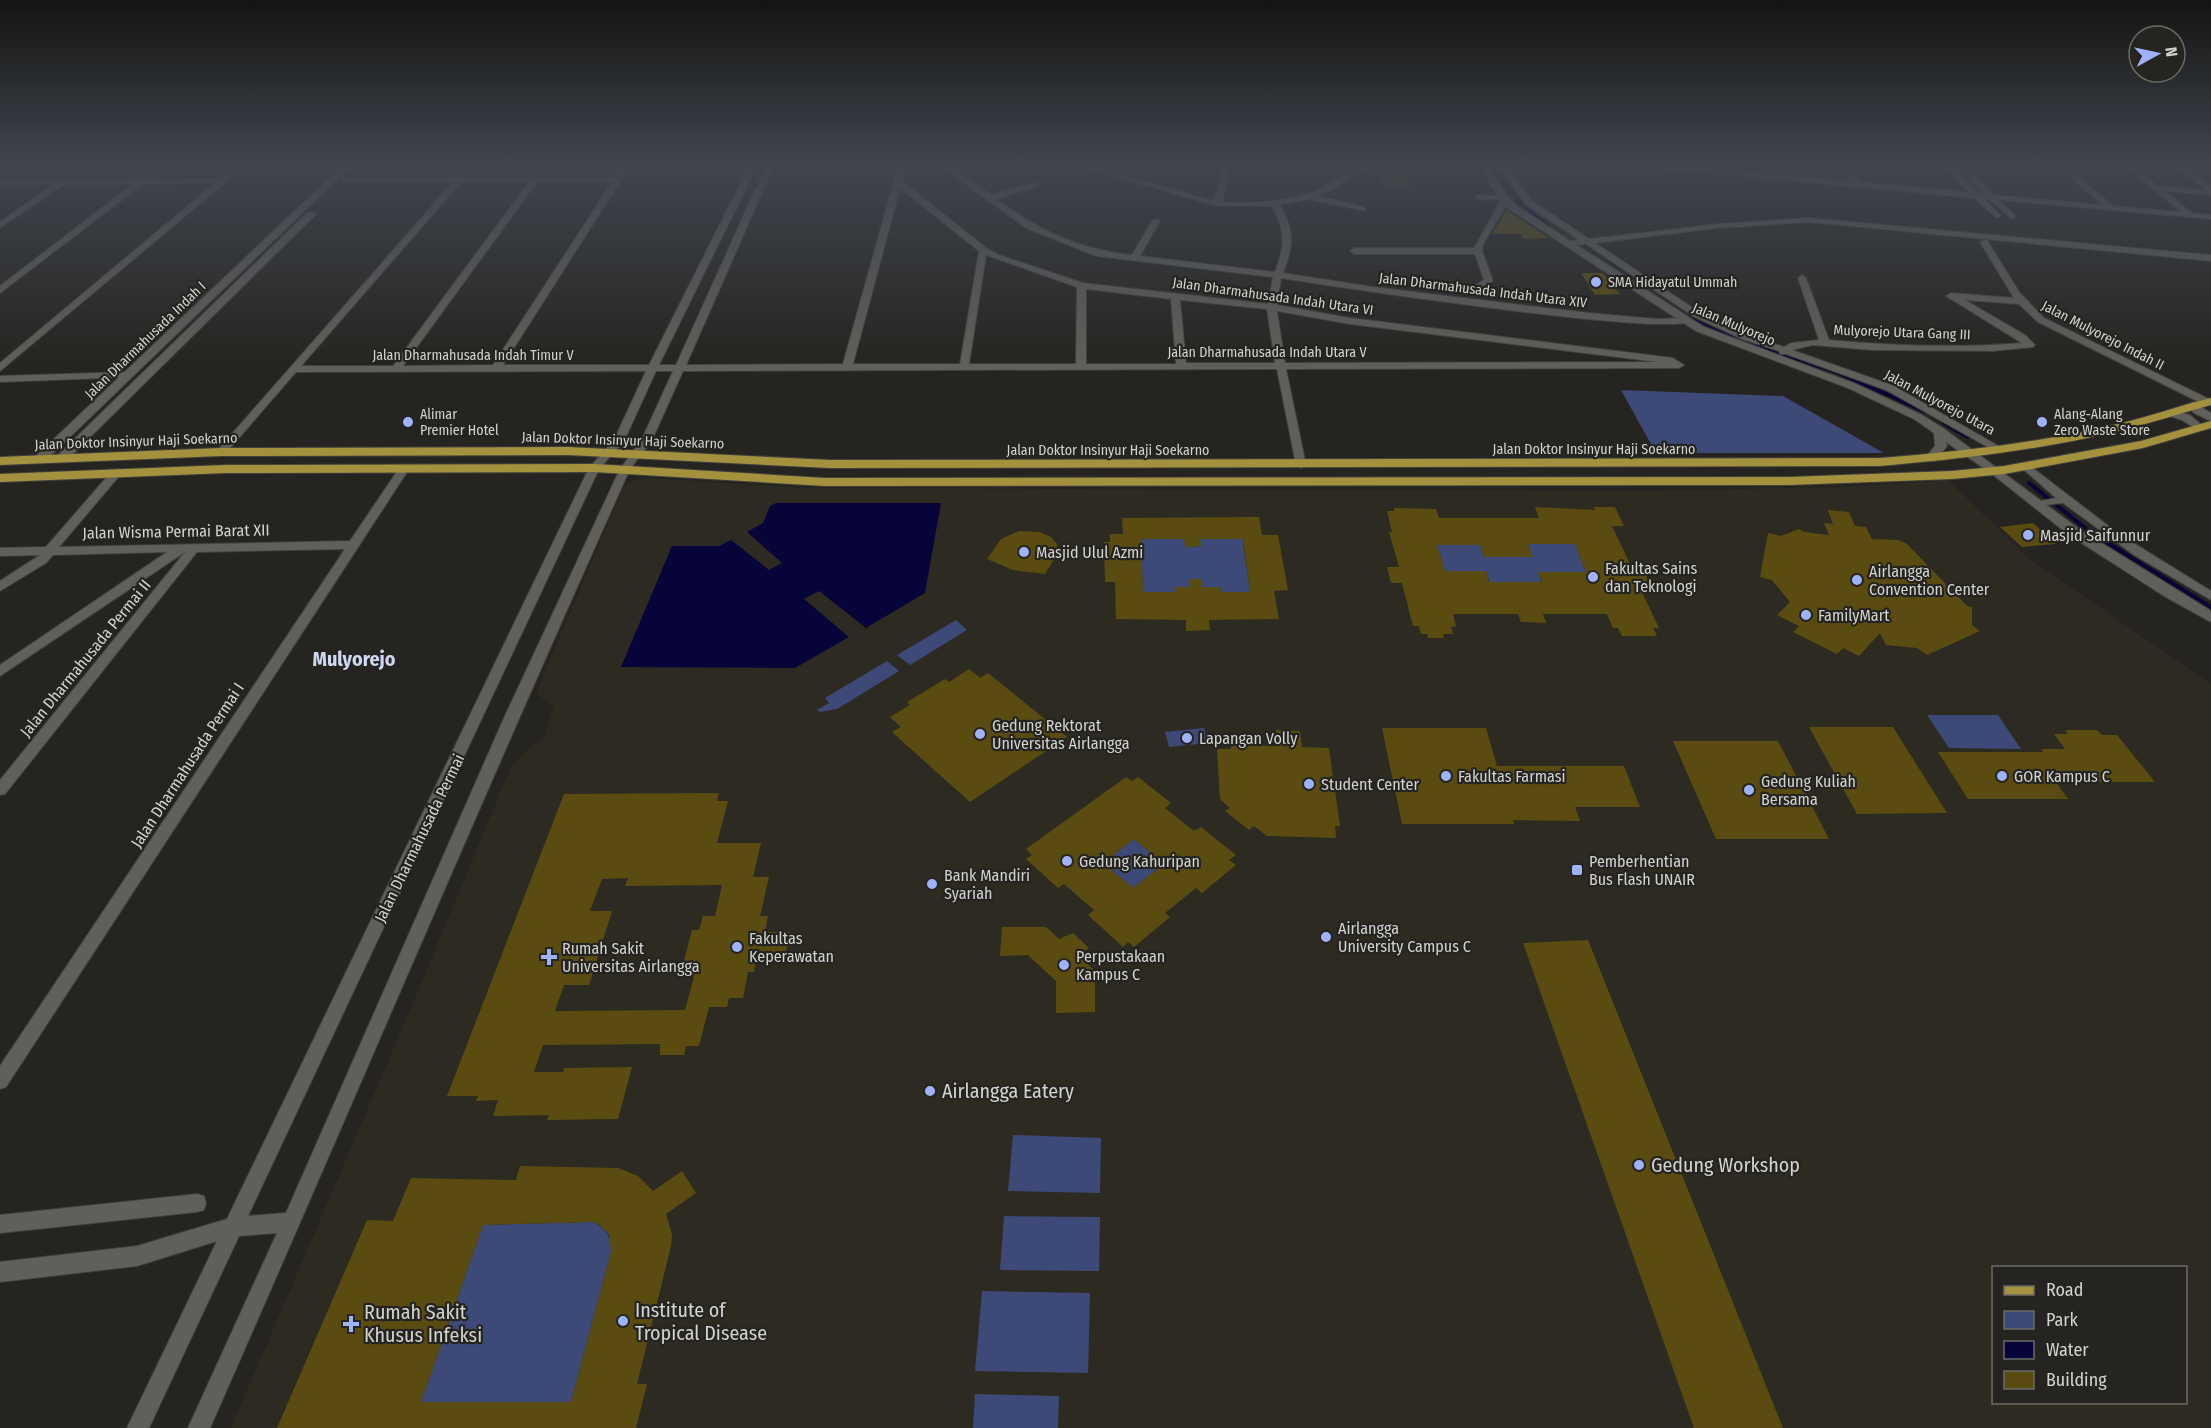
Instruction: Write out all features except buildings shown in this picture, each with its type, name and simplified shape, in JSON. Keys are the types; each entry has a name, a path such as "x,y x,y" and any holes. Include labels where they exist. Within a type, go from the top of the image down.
{"main road":[{"name":"Jalan Dharmahusada Indah I","path":"40,459 277,233"},
{"name":"Jalan Dharmahusada Indah I","path":"62,458 292,233"},
{"name":"Jalan Mulyorejo","path":"1561,233 1700,329 1857,382 1939,430 1983,450 2000,470 2074,532 2203,606 2211,617"},
{"path":"231,276 248,276"},
{"name":"Jalan Doktor Insinyur Haji Soekarno","path":"0,460 221,452 608,452 830,464 1301,465 1880,462 1931,458 2068,438 2209,401"},
{"path":"2193,405 2198,411 2211,417"},
{"path":"2170,413 2184,415 2194,420 2199,428"},
{"name":"Jalan Doktor Insinyur Haji Soekarno","path":"0,478 226,469 594,468 772,480 974,483 1789,481 1952,475 2000,470 2143,444 2211,424"},
{"path":"1931,458 1941,446 1939,430"},
{"path":"226,469 238,460 240,452"}],"street":[{"path":"0,290 75,233"},
{"path":"0,368 161,233"},
{"path":"221,452 413,233"},
{"path":"396,368 496,233"},
{"path":"496,368 583,233"},
{"path":"608,452 619,441 652,367 720,233"},
{"path":"638,453 647,440 681,367 740,233"},
{"path":"847,367 884,233"},
{"name":"Jalan Dharmahusada Indah Utara VI","path":"962,233 996,256 1082,286 1272,307 1350,321 1674,361"},
{"name":"Jalan Dharmahusada Indah Utara XIV","path":"1041,233 1093,252 1135,258 1278,274 1374,290 1579,315 1650,322 1686,321"},
{"path":"1135,258 1149,233"},
{"path":"1286,233 1288,242 1285,261 1278,274 1272,307 1301,465"},
{"path":"1478,286 1490,281 1478,251 1485,233"},
{"path":"1566,233 1579,243 1696,314 1782,355"},
{"path":"1579,243 1664,233"},
{"path":"1579,243 1731,233"},
{"path":"1889,233 2211,264"},
{"path":"1946,233 2211,258"},
{"name":"Jalan Mulyorejo Indah II","path":"1984,242 2020,301 2041,320 2209,401"},
{"path":"964,367 983,249"},
{"path":"1353,250 1478,251"},
{"path":"1802,278 1825,343"},
{"path":"1081,366 1082,286"},
{"path":"1175,296 1181,365"},
{"name":"Mulyorejo Utara Gang III","path":"1782,355 1799,343 1872,347 1993,348 2030,345 2022,337 1951,296 2020,301"},
{"name":"Jalan Dharmahusada Indah Utara V","path":"681,367 1679,365 1674,361"},
{"name":"Jalan Dharmahusada Indah Timur V","path":"294,369 681,367"},
{"path":"0,379 128,375"},
{"name":"Jalan Mulyorejo Utara","path":"1857,382 1899,393 1983,450"},
{"name":"Jalan Dharmahusada Permai","path":"138,1428 594,468 608,452"},
{"name":"Jalan Dharmahusada Permai","path":"199,1428 292,1222 511,718 625,469 638,453"},
{"path":"2022,466 2062,501 2160,568 2211,596"},
{"name":"Jalan Dharmahusada Permai I","path":"0,1081 9,1055 404,469"},
{"path":"0,587 42,560 116,473"},
{"path":"2042,503 2062,501"},
{"name":"Jalan Wisma Permai Barat XII","path":"0,552 354,545"},
{"path":"0,671 189,547"},
{"name":"Jalan Dharmahusada Permai II","path":"1,788 189,547"},
{"path":"0,1224 197,1203"},
{"path":"0,1272 137,1256 233,1227 292,1222"}],"shaded area":[{"name":"Airlangga University Campus C","path":"650,478 801,488 1641,491 1847,487 1948,480 2028,558 2211,684 2211,1428 231,1428 406,1020 511,767 528,749 543,739 554,707 536,693 624,486 637,479"}],"green space":[{"path":"1621,390 1783,396 1884,453 1656,453"},
{"path":"1141,539 1184,539 1185,547 1200,546 1200,539 1247,539 1243,543 1250,592 1221,592 1220,587 1202,587 1202,580 1189,587 1176,587 1176,595 1169,595 1169,592 1143,592"},
{"path":"1528,544 1575,544 1586,572 1538,572 1544,589 1530,589 1527,582 1508,582 1492,589 1486,571 1445,571 1437,545 1480,545 1484,557 1532,557"},
{"path":"956,620 967,630 910,665 897,655"},
{"path":"887,661 899,671 837,709 820,712 817,710 829,703 825,698"},
{"path":"1927,715 1998,715 2021,749 1949,748"},
{"name":"Lapangan Volly","path":"1204,728 1208,743 1169,747 1165,732"},
{"path":"1134,839 1164,864 1133,888 1103,863"},
{"path":"1013,1135 1101,1138 1100,1193 1008,1191"},
{"path":"1004,1216 1100,1217 1099,1271 1000,1270"},
{"path":"592,1222 607,1233 611,1252 571,1402 421,1402 483,1225"},
{"path":"982,1291 1090,1293 1088,1373 975,1371"},
{"path":"975,1394 1059,1396 1058,1428 973,1428"}],"water":[{"path":"776,503 941,503 925,593 866,628 819,591 804,599 849,637 795,668 621,667 672,546 719,546 731,540 769,570 782,563 747,532 763,523 770,506"}],"waterway":[{"path":"1690,318 1732,337 1841,374"},
{"path":"1837,372 1924,411"},
{"path":"1944,423 1968,437"},
{"path":"2029,483 2090,532 2211,607"}],"place":[{"name":"SMA Hidayatul Ummah","path":"1596,282"},
{"name":"Alimar Premier Hotel","path":"408,422"},
{"name":"Alang-Alang Zero Waste Store","path":"2042,422"},
{"name":"Masjid Saifunnur","path":"2028,535"},
{"name":"Masjid Ulul Azmi","path":"1024,552"},
{"name":"Fakultas Sains dan Teknologi","path":"1593,577"},
{"name":"Airlangga Convention Center","path":"1857,580"},
{"name":"FamilyMart","path":"1806,615"},
{"name":"Gedung Rektorat Universitas Airlangga","path":"980,734"},
{"name":"Lapangan Volly","path":"1187,738"},
{"name":"Fakultas Farmasi","path":"1446,776"},
{"name":"GOR Kampus C","path":"2002,776"},
{"name":"Student Center","path":"1309,784"},
{"name":"Gedung Kuliah Bersama","path":"1749,790"},
{"name":"Gedung Kahuripan","path":"1067,861"},
{"name":"Pemberhentian Bus Flash UNAIR","path":"1577,870"},
{"name":"Bank Mandiri Syariah","path":"932,884"},
{"name":"Airlangga University Campus C","path":"1326,937"},
{"name":"Fakultas Keperawatan","path":"737,947"},
{"name":"Rumah Sakit Universitas Airlangga","path":"549,957"},
{"name":"Perpustakaan Kampus C","path":"1064,965"},
{"name":"Airlangga Eatery","path":"930,1091"},
{"name":"Gedung Workshop","path":"1639,1165"},
{"name":"Institute of Tropical Disease","path":"623,1321"},
{"name":"Rumah Sakit Khusus Infeksi","path":"351,1324"}],"district":[{"name":"Mulyorejo","path":"354,659"}]}
